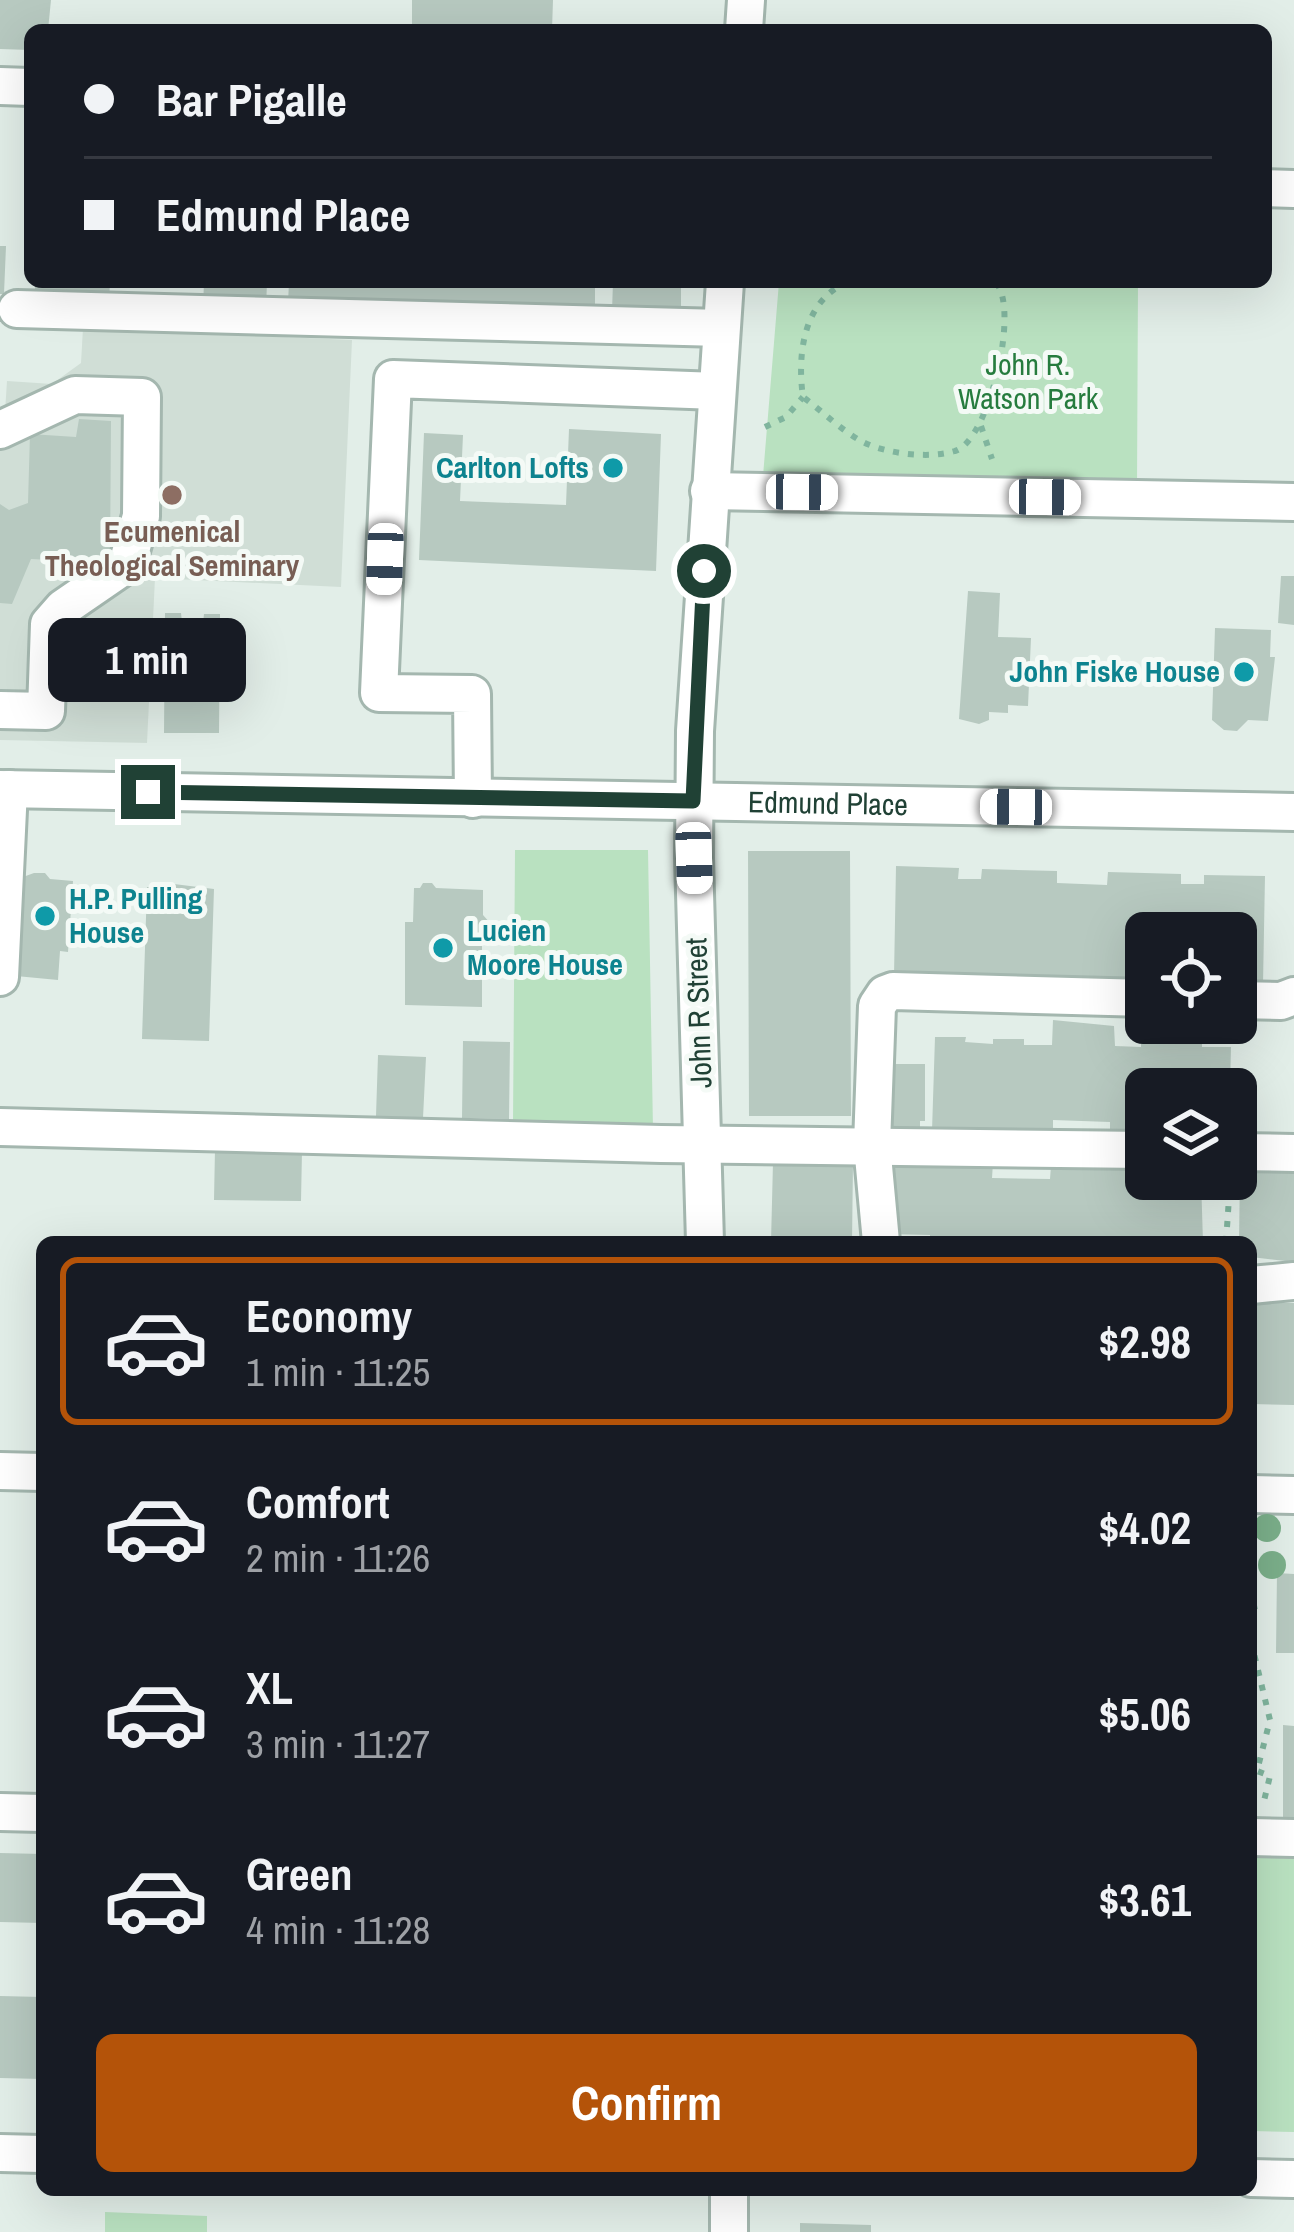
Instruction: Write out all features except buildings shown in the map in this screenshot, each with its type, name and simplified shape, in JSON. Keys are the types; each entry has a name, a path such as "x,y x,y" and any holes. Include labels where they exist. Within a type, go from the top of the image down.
{"street":[{"name":"John R Street","path":"705,1236 693,801 724,288"},
{"path":"16,309 721,328"},
{"path":"473,799 472,694 380,693 393,379 717,392"},
{"path":"0,430 75,394 142,397 141,516 127,564 63,608 49,624 46,711 0,710"},
{"path":"709,490 1294,502"},
{"path":"0,977 5,789"},
{"name":"Edmund Place","path":"5,789 1294,812"},
{"path":"880,1236 872,1145 877,1006 885,994 1125,997"},
{"path":"1257,1000 1294,996"},
{"path":"0,1126 1125,1150"},
{"path":"1257,1152 1294,1153"},
{"path":"1257,1284 1294,1281"},
{"path":"0,1471 36,1472"},
{"path":"1257,1494 1294,1495"},
{"path":"0,1812 36,1813"},
{"path":"1257,1837 1294,1838"},
{"path":"0,2153 36,2154"},
{"path":"1257,2178 1294,2179"},
{"path":"729,2196 729,2232"}],"path":[{"path":"830,288 807,327 799,364 803,397 862,441 934,454 970,443 991,393 1007,317 1001,288"},
{"path":"765,428 786,417 803,397"},
{"path":"1226,1236 1229,1200"},
{"path":"1257,1666 1270,1720 1257,1771 1270,1776 1257,1823"}],"shaded area":[{"name":"Ecumenical Theological Seminary","path":"83,328 352,340 341,587 155,578 147,743 0,740 0,413 5,412 7,381 52,384 81,363"}],"green space":[{"name":"John R. Watson Park","path":"779,288 1138,288 1137,486 763,476"},
{"path":"515,850 648,850 653,1129 513,1123"},
{"path":"1257,1853 1294,1854 1294,2132 1257,2131"},
{"path":"105,2212 207,2216 207,2232 105,2232"}],"place":[{"name":"Carlton Lofts","path":"613,468"},
{"name":"Ecumenical Theological Seminary","path":"172,495"},
{"name":"John Fiske House","path":"1244,672"},
{"name":"H.P. Pulling House","path":"45,916"},
{"name":"Lucien Moore House","path":"443,948"}],"route":[{"path":"148,792 693,801 704,571"}]}
